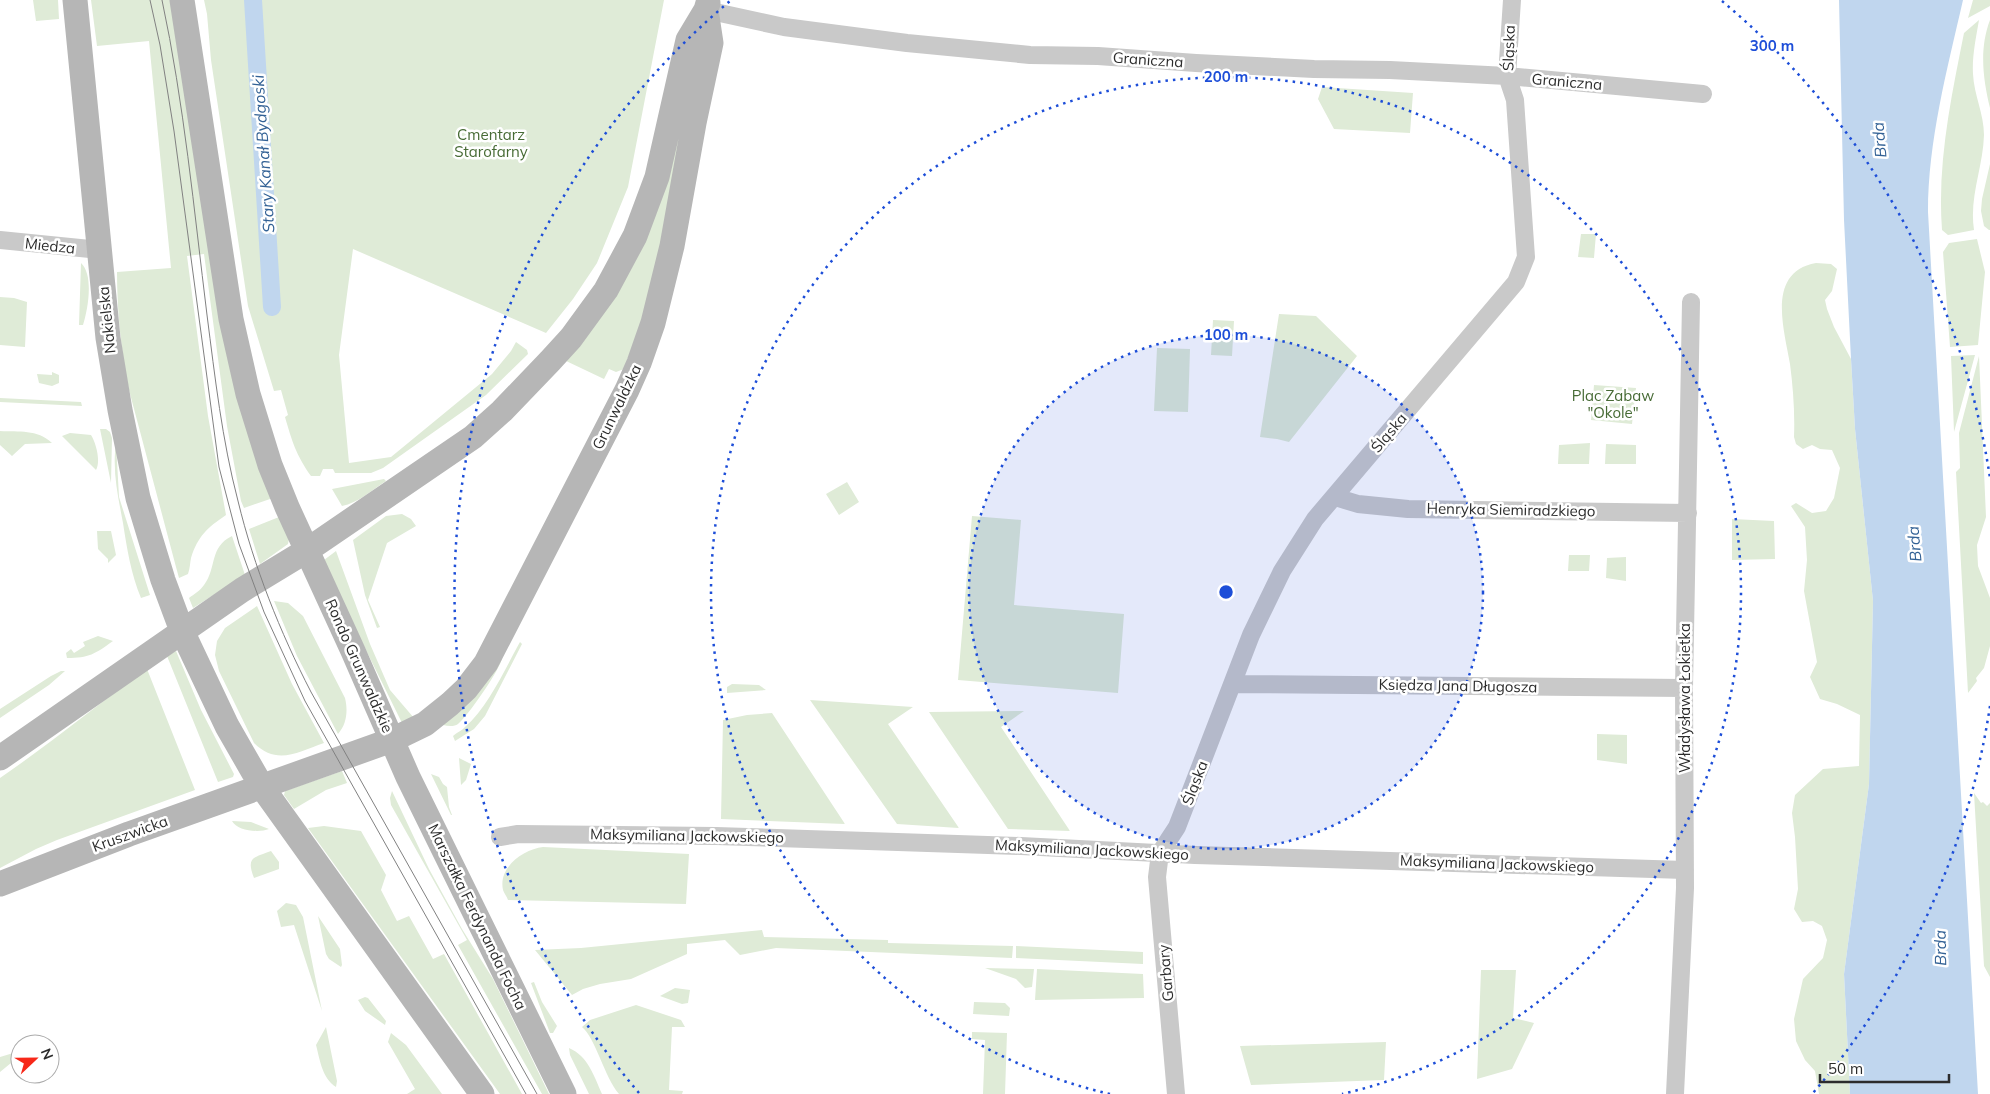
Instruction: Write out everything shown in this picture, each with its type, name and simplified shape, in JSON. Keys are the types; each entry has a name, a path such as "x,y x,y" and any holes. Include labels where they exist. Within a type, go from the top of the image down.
{"main road":[{"name":"Nakielska","path":"75,0 108,338 120,410 136,488 162,580 182,631"},
{"path":"182,0 226,289 237,349 248,394 265,448 283,498 306,551"},
{"path":"0,758 242,590 306,551 458,447 488,425 566,344 606,290 622,262 647,207 662,158 688,40 707,5"},
{"name":"Grunwaldzka","path":"392,740 425,724 450,704 466,689 486,663 585,473 639,363 663,290 711,44 707,5"},
{"name":"Rondo Grunwaldzkie","path":"262,788 392,740 306,551"},
{"path":"182,631 226,726 262,788 482,1094"},
{"name":"Marszałka Ferdynanda Focha","path":"392,740 502,970 564,1094"},
{"name":"Kruszwicka","path":"0,884 129,834 262,788"}],"street":[{"name":"Śląska","path":"1160,853 1178,828 1251,635 1282,571 1315,519 1516,282 1526,257 1515,100 1507,76 1512,0"},
{"name":"Graniczna","path":"707,5 744,20 784,27 907,43 1030,55 1098,56 1205,64 1507,76 1703,94"},
{"name":"Miedza","path":"0,240 100,250"},
{"name":"Władysława Łokietka","path":"1675,1094 1685,870 1684,688 1691,302"},
{"name":"Henryka Siemiradzkiego","path":"1335,497 1358,504 1408,509 1688,513"},
{"name":"Księdza Jana Długosza","path":"1232,684 1684,688"},
{"name":"Maksymiliana Jackowskiego","path":"500,837 518,834 716,836 1685,870"},
{"name":"Garbary","path":"1160,853 1157,878 1176,1094"}],"green space":[{"path":"33,0 58,0 59,19 36,21"},
{"path":"91,0 172,0 273,498 244,508 241,501 227,426 204,254 187,256 208,416 226,515 213,524 200,538 191,558 188,574 179,578 129,390 118,302 117,272 171,268 149,41 97,46"},
{"name":"Cmentarz Starofarny","path":"204,0 664,0 628,187 597,263 573,299 546,333 353,249 339,355 349,463 391,457 492,374 516,342 527,350 528,354 486,395 383,468 371,473 335,473 333,469 323,469 320,476 311,476 292,441 285,417 288,415 281,390 274,391 248,306 211,60"},
{"path":"1973,0 1990,0 1990,6 1968,18"},
{"path":"1979,20 1973,74 1984,135 1973,206 1974,230 1948,235 1942,230 1941,205 1941,181 1946,131 1964,33"},
{"path":"1990,20 1990,108 1983,53"},
{"path":"691,67 655,283 624,369 616,372 609,369 604,379 564,360 583,337"},
{"path":"1322,87 1413,93 1410,133 1334,129 1318,99"},
{"path":"1990,164 1989,230 1984,226 1981,211"},
{"path":"1581,234 1596,234 1594,258 1578,257"},
{"path":"1977,239 1985,272 1978,345 1950,347 1943,252 1949,243"},
{"path":"81,263 88,276 89,292 83,325 79,325"},
{"path":"1816,263 1831,264 1837,269 1832,291 1825,300 1834,327 1851,359 1855,429 1873,601 1869,784 1844,974 1850,1094 1819,1094 1815,1071 1805,1060 1796,1041 1794,1019 1803,979 1823,958 1827,940 1822,926 1813,921 1802,922 1794,909 1798,889 1792,813 1795,795 1823,769 1859,766 1860,715 1837,704 1820,699 1810,677 1817,662 1804,591 1807,560 1805,527 1791,506 1796,503 1812,513 1826,511 1834,498 1840,468 1832,450 1820,449 1812,445 1803,449 1796,444 1794,437 1792,382 1784,335 1782,304 1784,290 1790,278 1800,268"},
{"path":"0,297 14,298 27,302 25,347 0,345"},
{"path":"1279,314 1316,316 1357,356 1289,442 1260,437"},
{"path":"1213,320 1234,321 1232,356 1211,355"},
{"path":"1157,348 1190,349 1188,412 1154,411"},
{"path":"1975,355 1954,432 1951,356"},
{"path":"1979,356 1986,517 1977,545 1978,566 1990,598 1990,646 1984,668 1968,693 1956,472 1960,468 1959,433"},
{"path":"52,372 59,375 59,383 52,386 39,383 37,374 52,375"},
{"name":"Plac Zabaw \"Okole\"","path":"1594,385 1636,388 1632,424 1591,420"},
{"path":"0,398 81,402 82,406 0,402"},
{"path":"100,429 106,429 110,432 112,438 111,483"},
{"path":"0,431 34,433 52,443 25,444 12,456 0,445"},
{"path":"70,433 91,435 97,452 98,462 96,470 62,436"},
{"path":"116,443 119,497 150,595 141,598 130,561 118,493 115,473"},
{"path":"1590,443 1589,464 1558,464 1559,445"},
{"path":"1606,444 1636,445 1636,464 1605,464"},
{"path":"384,479 386,481 365,496 342,506 332,489"},
{"path":"847,482 859,502 839,515 826,494"},
{"path":"402,514 411,519 416,526 387,543 368,600 380,627 377,628 365,595 353,540 386,516"},
{"path":"972,516 1021,520 1014,605 1124,614 1118,693 958,680"},
{"path":"279,517 289,539 288,544 260,564 249,529"},
{"path":"1732,519 1774,521 1775,559 1732,560"},
{"path":"97,531 111,531 116,555 108,563 108,559 98,549"},
{"path":"232,536 245,575 193,608 189,598 204,585 211,572 216,552"},
{"path":"336,551 370,644 390,690 414,718 402,723 324,565 324,560"},
{"path":"1569,555 1590,555 1589,571 1568,571"},
{"path":"1626,557 1626,581 1606,578 1607,558"},
{"path":"274,601 288,603 303,616 345,698 346,717 338,734 297,656"},
{"path":"257,606 292,684 324,743 296,753 279,755 271,754 254,743 219,671 215,655 217,641 225,628"},
{"path":"98,636 113,641 92,654 67,658 66,653 71,649 74,653 85,646 83,642"},
{"path":"520,642 522,644 485,716 474,729 455,741 453,736 473,719 489,698"},
{"path":"176,651 201,710 234,774 233,777 218,782 167,656"},
{"path":"502,658 490,681 463,719 455,726 443,725"},
{"path":"147,669 195,790 57,840 0,868 0,778"},
{"path":"61,671 65,671 49,685 0,718 0,709"},
{"path":"732,684 759,685 766,690 727,693 727,687"},
{"path":"810,700 913,707 888,724 959,828 897,824"},
{"path":"1024,711 1001,727 1070,831 1008,829 929,712"},
{"path":"772,713 845,824 721,819 723,720 747,715"},
{"path":"1597,734 1627,735 1627,764 1597,760"},
{"path":"459,758 471,764 466,780 461,785"},
{"path":"342,771 347,783 326,790 294,809 284,795 285,791"},
{"path":"431,774 439,777 447,787 449,807 452,815 451,815"},
{"path":"392,791 429,869 462,929 493,979 549,1094 542,1094 458,945 467,940 391,805"},
{"path":"1974,793 1981,803 1983,802 1987,806 1990,803 1990,977 1984,966"},
{"path":"232,821 251,822 269,829 260,831 243,829"},
{"path":"324,826 361,831 386,875 381,890 397,921 409,916 433,959 444,954 522,1094 500,1094 308,828"},
{"path":"543,847 689,854 686,904 508,900 503,890 503,882 504,874 508,867 528,851"},
{"path":"271,851 279,862 279,869 254,878 251,862 256,857"},
{"path":"286,903 296,905 303,917 322,1011 294,925 281,927 277,911"},
{"path":"318,916 340,949 341,967 329,959 326,954"},
{"path":"762,930 764,937 888,940 888,943 1013,946 1012,958 776,948 740,955 725,940 687,944 687,954 631,979 600,984 583,989 572,995 535,950 581,948"},
{"path":"1016,946 1143,952 1143,964 1016,958"},
{"path":"985,968 1034,969 1032,987 1025,988 1016,979"},
{"path":"1037,969 1143,974 1144,998 1035,1000"},
{"path":"1481,970 1516,970 1513,1018 1534,1023 1512,1069 1477,1079"},
{"path":"534,982 542,1002 557,1026 553,1033 550,1033 531,983"},
{"path":"675,988 690,990 688,1003 682,1004 660,996"},
{"path":"365,997 368,998 386,1021 385,1025 365,1011 358,1000"},
{"path":"974,1002 1005,1003 1010,1008 1009,1016 973,1014"},
{"path":"636,1005 681,1020 685,1027 672,1027 669,1090 683,1091 682,1094 619,1094 609,1078 592,1040 582,1027 590,1020"},
{"path":"326,1027 337,1081 336,1087 325,1074 320,1063 316,1045"},
{"path":"972,1032 1007,1033 1005,1094 983,1094 985,1040 972,1039"},
{"path":"391,1033 406,1045 442,1094 407,1094 415,1089 388,1042"},
{"path":"1386,1042 1384,1080 1251,1085 1240,1046"},
{"path":"569,1048 586,1061 602,1094 589,1094 570,1055"},
{"path":"10,1054 10,1064 0,1072 0,1057"}],"water":[{"name":"Brda","path":"1839,0 1963,0 1935,132 1931,159 1928,212 1978,1094 1850,1094 1844,974 1869,784 1873,601 1855,429 1851,359 1844,220"}],"waterway":[{"name":"Stary Kanał Bydgoski","path":"253,0 272,307"}],"tram line":[{"path":"150,0 160,45 174,131 219,467 239,544 264,612 305,701 526,1094"},
{"path":"162,0 182,117 223,432 244,526 260,575 278,623 311,692 537,1094"}]}
